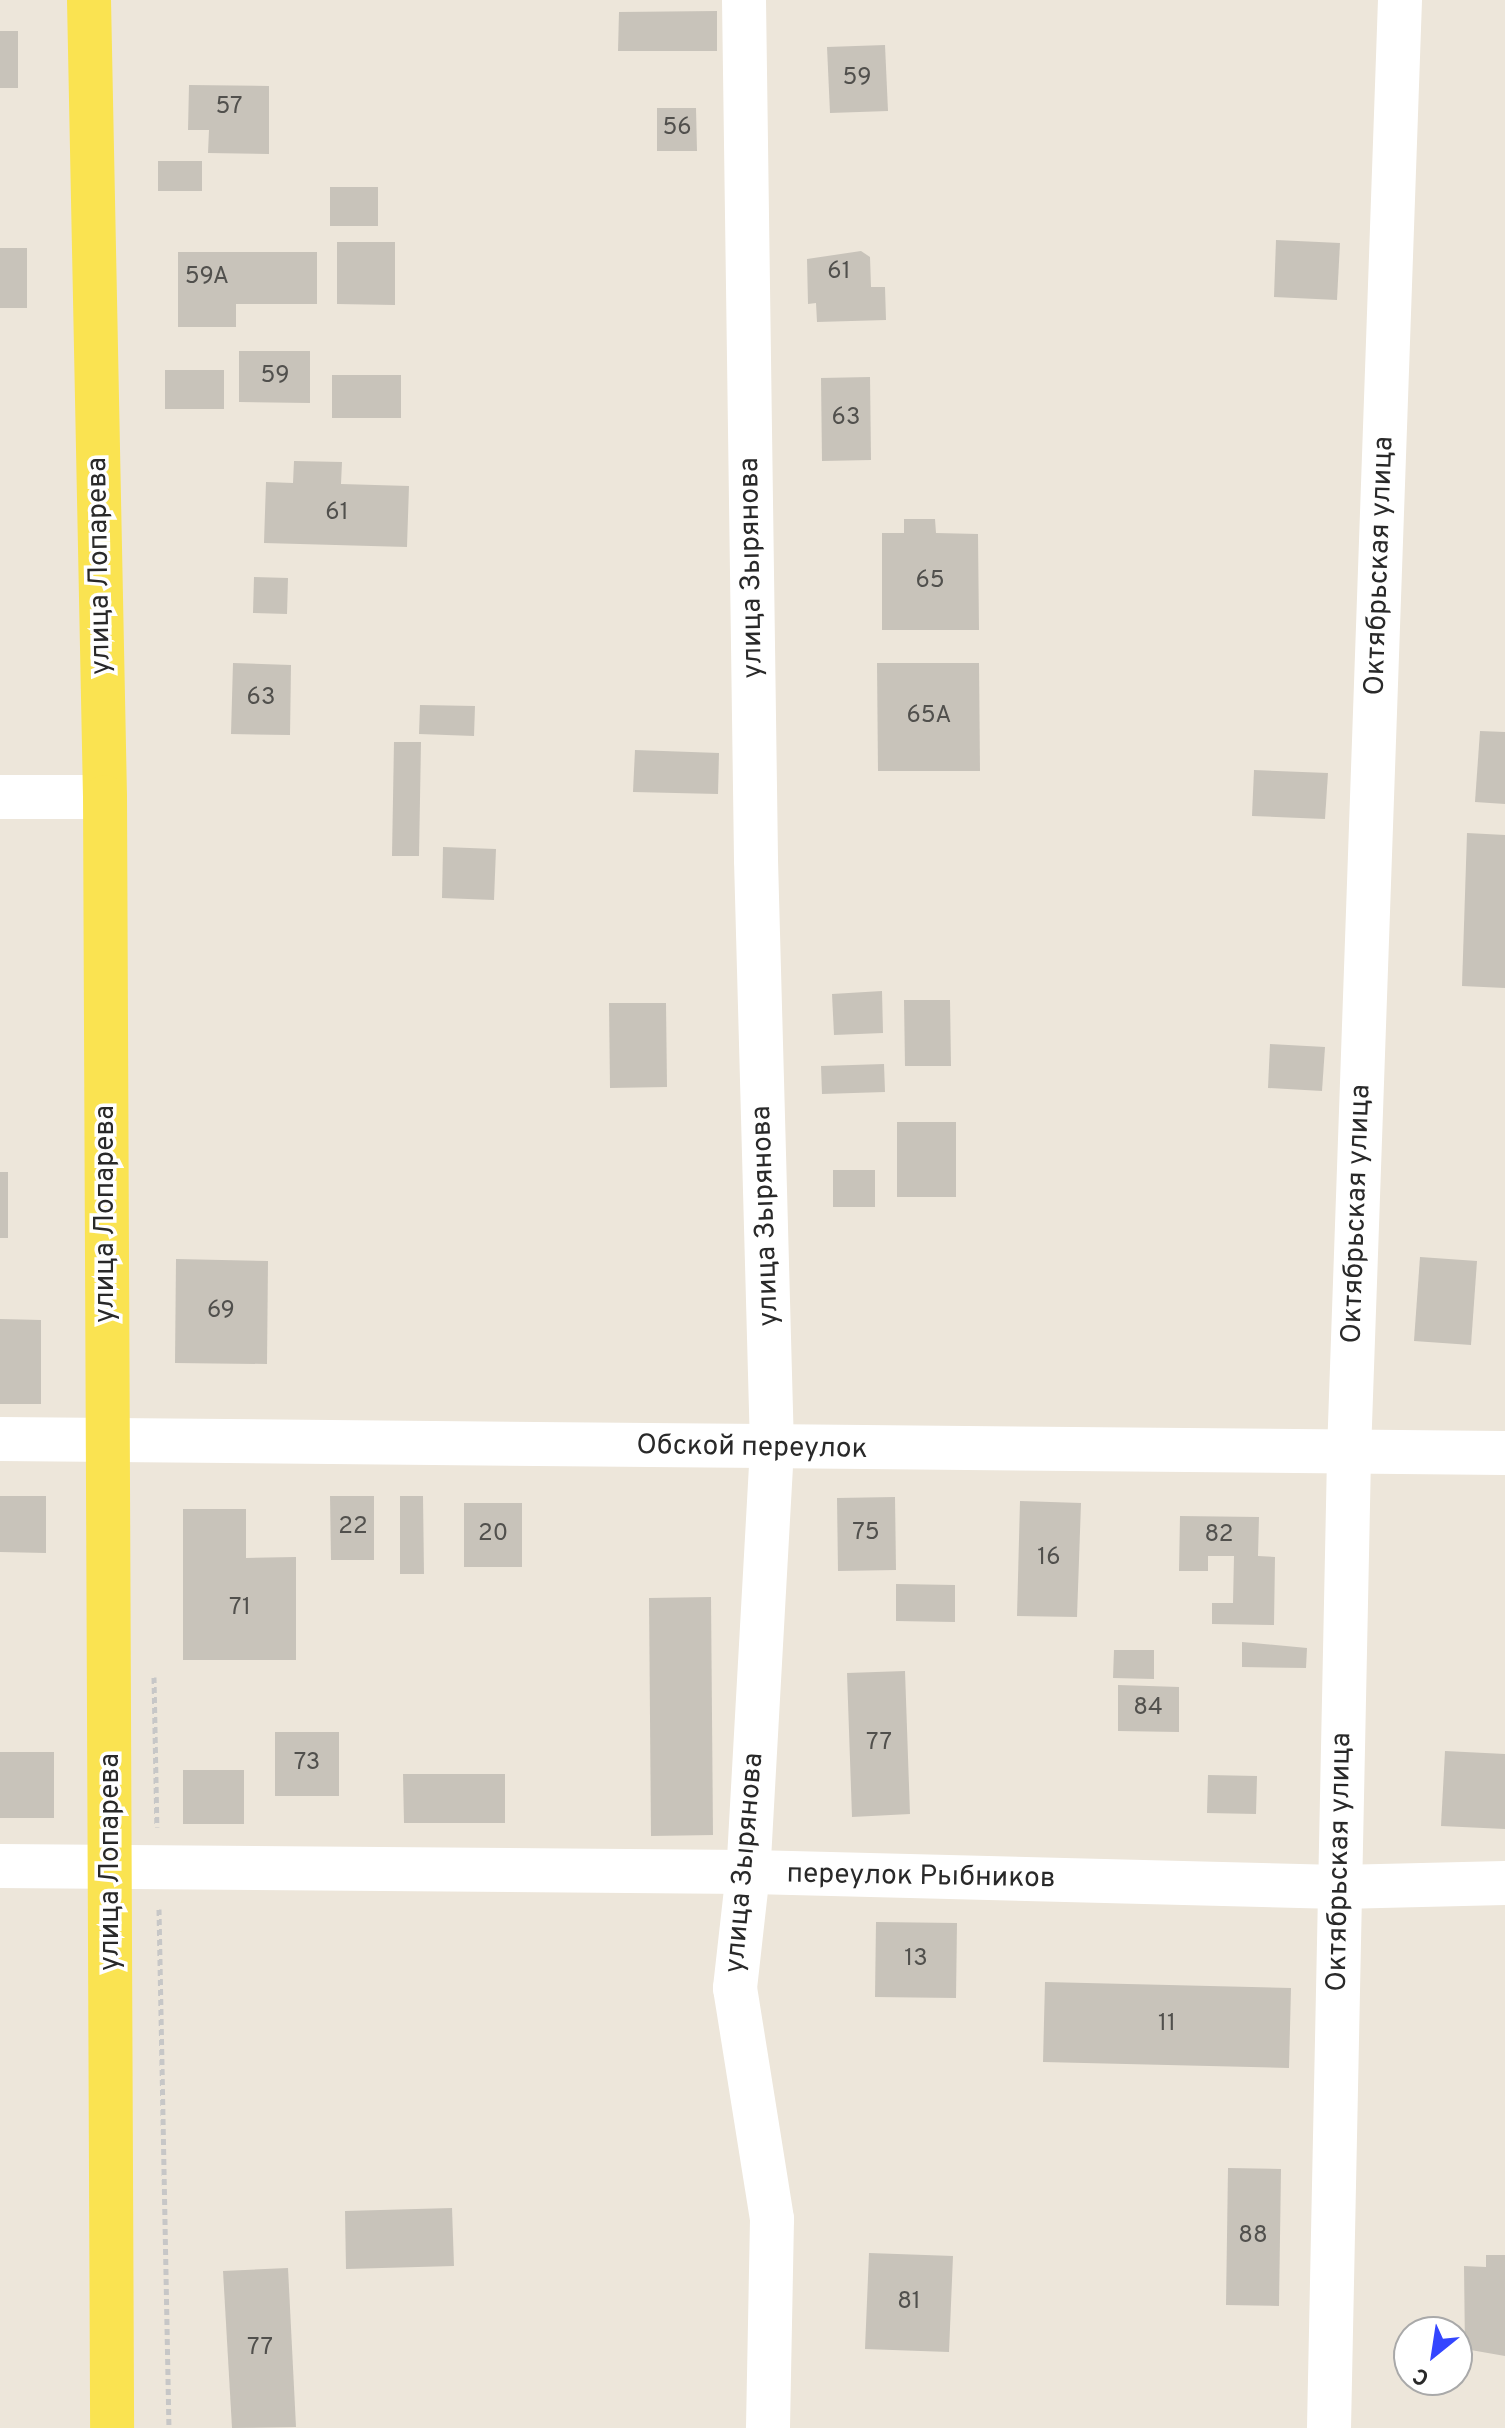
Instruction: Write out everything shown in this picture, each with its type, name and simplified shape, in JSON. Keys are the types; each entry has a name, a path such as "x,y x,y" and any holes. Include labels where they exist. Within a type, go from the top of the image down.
{"main road":[{"name":"улица Лопарева","path":"89,0 105,797 112,1868 112,2428"}],"street":[{"name":"улица Зырянова","path":"744,0 756,860 772,1448 748,1872 735,1988 772,2219 768,2428"},
{"name":"Октябрьская улица","path":"1329,2428 1349,1453 1400,0"},
{"path":"0,797 105,797"},
{"name":"Обской переулок","path":"0,1439 1505,1453"},
{"name":"переулок Рыбников","path":"0,1866 748,1872 1339,1887 1505,1883"}],"building":[{"path":"717,11 717,51 618,51 619,12"},
{"path":"0,31 18,31 18,88 0,88"},
{"path":"885,45 888,111 830,113 827,47"},
{"path":"189,85 269,86 269,154 208,153 209,130 188,130"},
{"path":"657,108 696,108 697,151 657,151"},
{"path":"158,161 202,161 202,191 158,191"},
{"path":"330,187 378,187 378,226 330,226"},
{"path":"1276,240 1340,243 1337,300 1274,297"},
{"path":"337,242 395,242 395,305 337,304"},
{"path":"0,248 27,248 27,308 0,308"},
{"path":"861,251 870,257 871,287 885,287 886,320 817,322 816,303 808,304 807,259"},
{"path":"178,252 317,252 317,304 236,304 236,327 178,327"},
{"path":"239,351 310,351 310,403 239,402"},
{"path":"165,370 224,370 224,409 165,409"},
{"path":"332,375 401,375 401,418 332,418"},
{"path":"870,377 871,460 822,461 821,378"},
{"path":"294,461 342,462 341,484 409,486 407,547 264,543 266,482 293,483"},
{"path":"904,519 935,519 936,533 978,534 979,630 882,630 882,533 904,533"},
{"path":"254,577 288,578 287,614 253,613"},
{"path":"233,663 291,665 290,735 231,734"},
{"path":"877,663 979,663 980,771 878,771"},
{"path":"420,705 475,706 474,736 419,734"},
{"path":"1480,731 1505,732 1505,804 1475,802"},
{"path":"394,742 421,742 419,856 392,856"},
{"path":"635,750 719,753 718,794 633,792"},
{"path":"1254,770 1328,773 1325,819 1252,816"},
{"path":"1467,833 1505,835 1505,988 1462,986"},
{"path":"443,847 496,849 494,900 442,898"},
{"path":"882,991 883,1033 834,1035 832,994"},
{"path":"904,1000 950,1000 951,1066 905,1066"},
{"path":"609,1003 666,1003 667,1087 610,1088"},
{"path":"1270,1044 1325,1047 1322,1091 1268,1088"},
{"path":"884,1064 885,1092 822,1094 821,1066"},
{"path":"897,1122 956,1122 956,1197 897,1197"},
{"path":"833,1170 875,1170 875,1207 833,1207"},
{"path":"0,1172 8,1172 8,1238 0,1238"},
{"path":"1420,1257 1477,1261 1471,1345 1414,1341"},
{"path":"176,1259 268,1261 267,1364 175,1363"},
{"path":"0,1319 41,1320 41,1404 0,1404"},
{"path":"0,1496 46,1496 46,1553 0,1552"},
{"path":"330,1496 374,1496 374,1560 331,1560"},
{"path":"400,1496 423,1496 424,1574 400,1574"},
{"path":"895,1497 896,1570 838,1571 837,1498"},
{"path":"1020,1501 1081,1503 1077,1617 1017,1616"},
{"path":"464,1503 522,1503 522,1567 464,1567"},
{"path":"183,1509 246,1509 246,1558 296,1557 296,1660 183,1660"},
{"path":"1180,1516 1259,1517 1258,1556 1275,1557 1274,1625 1212,1624 1212,1603 1233,1603 1234,1556 1208,1556 1208,1571 1179,1571"},
{"path":"896,1584 955,1585 955,1622 896,1621"},
{"path":"711,1597 713,1835 651,1836 649,1598"},
{"path":"1242,1642 1307,1648 1306,1668 1242,1667"},
{"path":"1114,1650 1154,1650 1154,1679 1113,1678"},
{"path":"905,1671 910,1814 852,1817 847,1673"},
{"path":"1118,1685 1179,1687 1179,1732 1118,1731"},
{"path":"275,1732 339,1732 339,1796 275,1796"},
{"path":"1445,1751 1505,1754 1505,1829 1441,1826"},
{"path":"0,1752 54,1752 54,1818 0,1818"},
{"path":"183,1770 244,1770 244,1824 183,1824"},
{"path":"403,1774 505,1774 505,1823 404,1823"},
{"path":"1208,1775 1257,1776 1256,1814 1207,1813"},
{"path":"876,1922 957,1923 956,1998 875,1997"},
{"path":"1045,1982 1291,1988 1289,2068 1043,2062"},
{"path":"1228,2168 1281,2169 1279,2306 1226,2305"},
{"path":"452,2208 454,2266 346,2269 345,2211"},
{"path":"869,2253 953,2256 949,2352 865,2349"},
{"path":"1486,2255 1505,2255 1505,2356 1473,2350 1473,2316 1465,2316 1464,2266 1486,2267"},
{"path":"288,2268 296,2427 232,2428 223,2271"}]}
